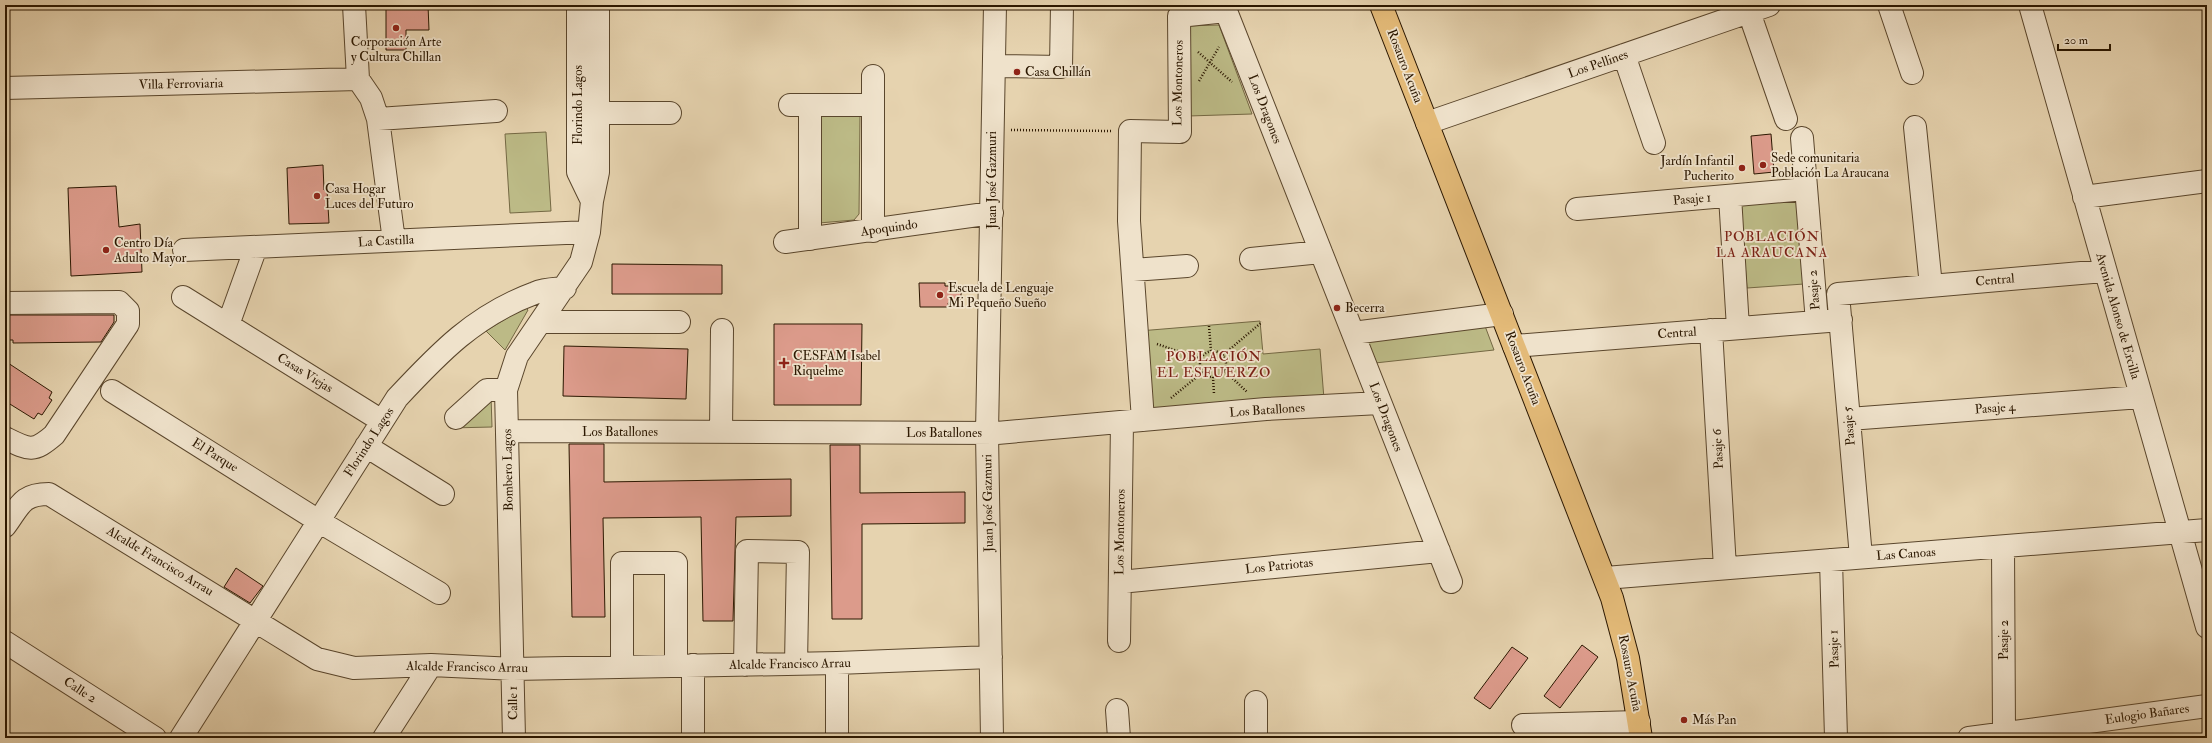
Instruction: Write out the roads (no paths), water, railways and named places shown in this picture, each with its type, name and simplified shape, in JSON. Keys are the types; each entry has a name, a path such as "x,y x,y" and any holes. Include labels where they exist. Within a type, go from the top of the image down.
{"main road":[{"name":"Rosauro Acuña","path":"1381,5 1605,578 1619,619 1640,730"}],"street":[{"path":"354,5 358,79 371,98 378,119 394,241"},
{"name":"Florindo Lagos","path":"578,5 578,172 592,201"},
{"name":"Florindo Lagos","path":"181,738 318,520 397,398 437,354 479,320 536,292 565,288 581,262 589,232 592,201 598,172 598,5"},
{"name":"Juan José Gazmuri","path":"992,738 987,433 995,5"},
{"path":"994,66 1061,67 1062,5"},
{"name":"Los Pellines","path":"1427,124 1769,5"},
{"path":"1889,5 1912,73"},
{"name":"Avenida Alonso de Ercilla","path":"2030,5 2104,270 2207,627"},
{"path":"1749,12 1786,119"},
{"name":"Los Montoneros","path":"1133,270 1129,221 1130,131 1180,132 1179,16 1229,18"},
{"name":"Los Dragones","path":"1229,18 1451,582"},
{"path":"1624,55 1654,143"},
{"path":"873,76 873,231"},
{"name":"Villa Ferroviaria","path":"5,88 358,79"},
{"path":"810,239 800,105 873,105"},
{"path":"378,119 496,111"},
{"path":"598,113 670,113"},
{"path":"1915,127 1931,286"},
{"name":"Pasaje 2","path":"1802,138 1817,322"},
{"path":"2084,197 2207,181"},
{"name":"Pasaje 1","path":"1577,209 1806,189"},
{"path":"1730,196 1738,328"},
{"name":"Apoquindo","path":"785,242 873,231 992,213"},
{"name":"La Castilla","path":"184,250 589,232"},
{"path":"228,325 256,247"},
{"path":"1251,259 1321,252"},
{"path":"1143,420 1133,270 1187,266"},
{"name":"Central","path":"1838,294 2104,270"},
{"name":"Bombero Lagos","path":"513,669 506,390 517,356 565,288"},
{"name":"Pasaje 5","path":"1838,294 1861,558"},
{"name":"Casas Viejas","path":"182,297 382,421"},
{"path":"5,303 119,302 128,311 128,324 54,435 40,447 25,448 5,438"},
{"path":"1353,333 1502,314"},
{"name":"Central","path":"1514,346 1841,320"},
{"path":"541,322 679,322"},
{"path":"720,432 722,330"},
{"name":"Pasaje 6","path":"1711,330 1725,568"},
{"path":"456,418 487,390 506,390"},
{"name":"El Parque","path":"112,391 438,593"},
{"name":"Pasaje 4","path":"1849,419 2141,397"},
{"name":"Los Batallones","path":"507,431 987,433 1266,409 1380,403"},
{"name":"Los Montoneros","path":"1119,641 1122,422"},
{"path":"366,446 443,494"},
{"name":"Alcalde Francisco Arrau","path":"5,526 26,498 37,494 49,494 256,619 317,659 354,668 431,665 513,669 837,663 991,657"},
{"name":"Las Canoas","path":"1605,578 2207,530"},
{"name":"Pasaje 2","path":"2003,547 2004,733"},
{"path":"746,664 747,551 798,552 796,664"},
{"name":"Los Patriotas","path":"1120,582 1438,551"},
{"name":"Pasaje 1","path":"1831,560 1836,738"},
{"path":"622,667 622,563 676,563 693,738"},
{"name":"Calle 2","path":"5,642 155,738"},
{"path":"837,663 837,738"},
{"path":"384,738 431,665"},
{"name":"Calle 1","path":"513,669 514,738"},
{"path":"1256,702 1256,738"},
{"name":"Eulogio Bañares","path":"1969,738 2207,706"},
{"path":"1117,710 1119,738"},
{"path":"1523,725 1640,730"}],"place":[{"name":"Corporación Arte y Cultura Chillan","path":"396,28"},
{"name":"Casa Chillán","path":"1017,72"},
{"name":"Sede comunitaria Población La Araucana","path":"1763,165"},
{"name":"Jardín Infantil Pucherito","path":"1742,168"},
{"name":"Casa Hogar Luces del Futuro","path":"317,196"},
{"name":"Centro Día Adulto Mayor","path":"106,250"},
{"name":"Escuela de Lenguaje Mi Pequeño Sueño","path":"940,295"},
{"name":"Becerra","path":"1337,308"},
{"name":"CESFAM Isabel Riquelme","path":"784,363"},
{"name":"Más Pan","path":"1684,720"}],"district":[{"name":"POBLACIÓN LA ARAUCANA","path":"1772,244"},
{"name":"POBLACIÓN EL ESFUERZO","path":"1214,364"}]}
